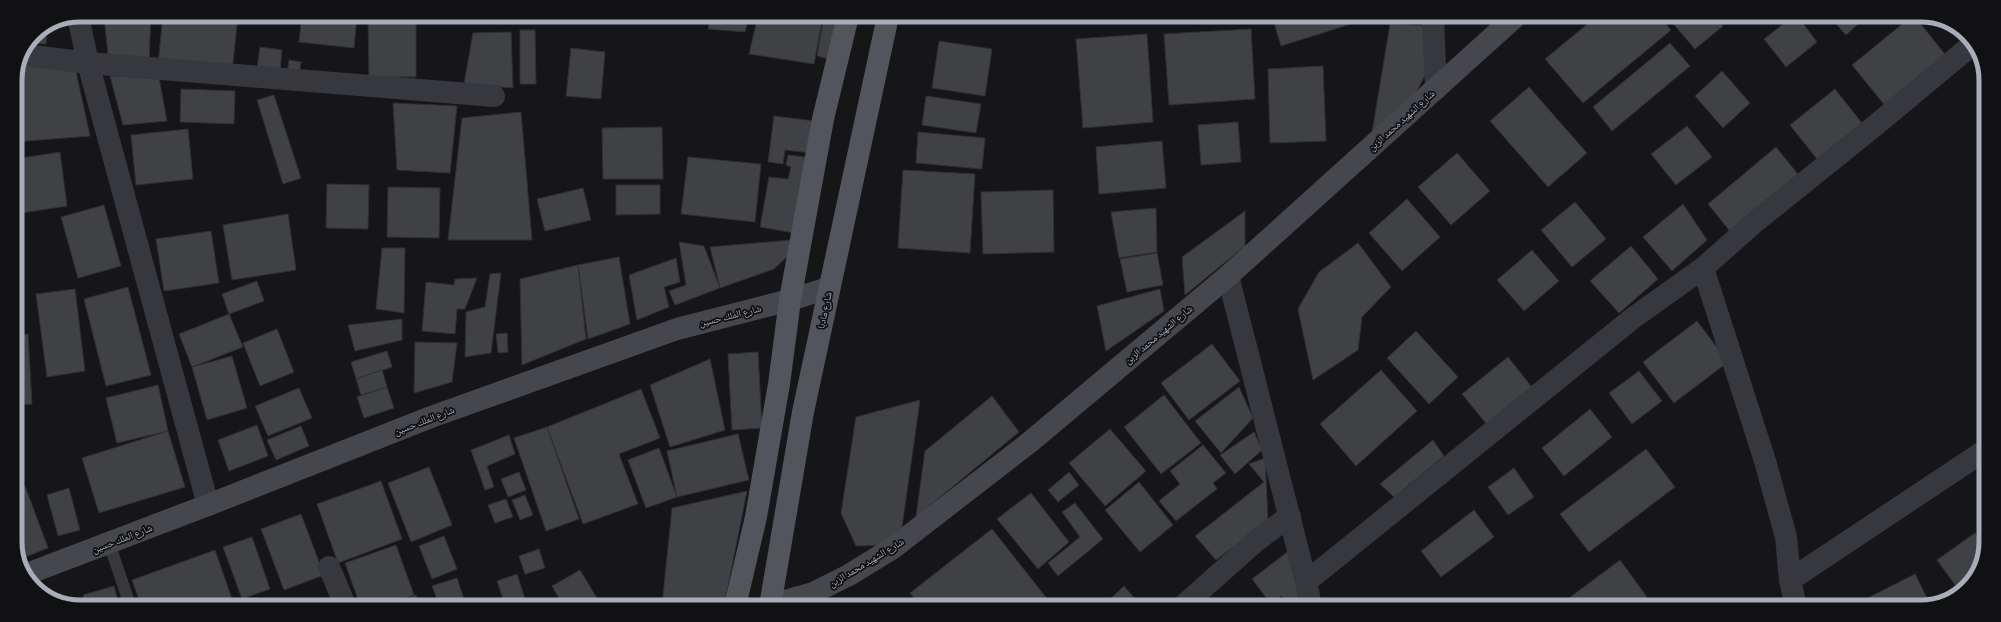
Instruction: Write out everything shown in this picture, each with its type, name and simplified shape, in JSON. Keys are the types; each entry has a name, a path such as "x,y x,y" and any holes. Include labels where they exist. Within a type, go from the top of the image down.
{"main road":[{"path":"735,600 756,517 779,384 790,300 823,119 847,22"},
{"name":"شارع مادبا","path":"771,600 803,412 828,288 856,170 887,22"}],"street":[{"path":"79,22 88,63 208,506"},
{"path":"1432,22 1436,88"},
{"name":"شارع الشهيد محمد الزبن","path":"788,600 813,593 849,575 893,548 1030,442 1228,276 1509,22"},
{"path":"1306,582 1633,318 1704,268 1755,222 1877,124 1969,48"},
{"path":"27,56 88,63 494,96"},
{"path":"1704,268 1768,469 1786,537 1790,580 1794,600"},
{"path":"1228,276 1290,516 1310,600"},
{"name":"شارع الملك حسين","path":"31,572 208,506 431,417 677,329 790,300 828,288"},
{"path":"1790,580 1979,454"},
{"path":"1190,600 1256,541 1290,516"},
{"path":"329,567 343,600"}],"lane":[{"path":"109,543 128,600"}],"building":[{"path":"105,22 151,22 149,62 108,56"},
{"path":"162,22 237,22 232,72 158,65"},
{"path":"301,22 356,22 354,48 299,42"},
{"path":"368,22 416,22 416,77 369,77"},
{"path":"710,22 748,22 745,32 708,29"},
{"path":"757,22 822,22 814,64 749,54"},
{"path":"823,22 841,22 833,60 817,56"},
{"path":"1274,22 1350,22 1351,24 1281,46"},
{"path":"1590,22 1664,22 1671,30 1583,103 1545,59"},
{"path":"1672,22 1720,22 1723,26 1695,49"},
{"path":"1786,22 1802,22 1817,42 1786,67 1764,39"},
{"path":"1834,22 1860,22 1846,35"},
{"path":"1905,22 1919,22 1948,58 1887,108 1852,65"},
{"path":"1390,24 1428,26 1426,73 1405,115 1371,139"},
{"path":"1251,29 1255,99 1169,105 1164,34"},
{"path":"520,30 535,30 536,84 520,84"},
{"path":"511,32 513,88 464,84 473,33"},
{"path":"47,33 46,44 36,43"},
{"path":"1147,34 1153,122 1083,128 1076,39"},
{"path":"939,41 992,49 985,96 932,88"},
{"path":"1670,43 1690,66 1612,131 1593,107"},
{"path":"260,47 282,50 280,71 257,69"},
{"path":"571,48 605,52 601,99 566,96"},
{"path":"289,60 301,62 299,75 287,74"},
{"path":"25,63 75,67 90,136 22,141 22,80"},
{"path":"1323,66 1326,141 1270,143 1268,69"},
{"path":"1722,71 1750,103 1723,128 1695,96"},
{"path":"110,76 159,78 167,121 123,125"},
{"path":"1529,87 1587,153 1548,187 1490,121"},
{"path":"181,89 235,91 234,124 180,122"},
{"path":"1835,89 1862,123 1817,159 1790,125"},
{"path":"274,95 301,178 283,184 257,100"},
{"path":"926,96 981,104 976,133 922,125"},
{"path":"393,103 457,106 450,173 397,170"},
{"path":"521,112 532,240 448,240 462,118"},
{"path":"774,116 815,121 811,153 785,150 783,164 768,162"},
{"path":"1238,122 1241,162 1201,165 1198,125"},
{"path":"1687,126 1712,157 1676,185 1651,154"},
{"path":"662,127 663,179 603,179 602,128"},
{"path":"188,129 193,179 136,185 131,135"},
{"path":"918,132 985,138 982,169 916,163"},
{"path":"1162,141 1166,188 1099,194 1096,147"},
{"path":"1776,147 1801,178 1733,235 1708,204"},
{"path":"60,152 67,206 22,213 22,158"},
{"path":"1457,153 1490,191 1451,225 1418,187"},
{"path":"788,155 813,158 800,234 760,227 769,177 788,179 791,167 786,165"},
{"path":"688,157 761,164 755,222 681,214"},
{"path":"903,170 975,174 970,253 898,248"},
{"path":"327,184 369,185 368,229 326,228"},
{"path":"616,185 660,185 660,214 616,215"},
{"path":"388,187 440,188 439,238 387,237"},
{"path":"583,188 591,220 545,231 537,199"},
{"path":"1053,190 1054,252 983,254 981,192"},
{"path":"1407,199 1440,237 1402,271 1369,233"},
{"path":"1575,202 1606,239 1572,267 1541,230"},
{"path":"1683,204 1707,240 1672,271 1643,237"},
{"path":"104,205 121,266 78,278 61,217"},
{"path":"1156,208 1157,252 1119,258 1111,212"},
{"path":"1245,211 1245,246 1185,295 1182,257"},
{"path":"288,214 296,270 232,280 223,225"},
{"path":"211,231 219,283 164,291 156,239"},
{"path":"791,240 789,255 774,269 720,288 710,247"},
{"path":"679,242 704,246 720,288 675,305 669,291 686,285"},
{"path":"1358,243 1391,287 1362,317 1358,350 1313,380 1298,309 1319,272"},
{"path":"1631,246 1658,279 1619,313 1590,281"},
{"path":"382,248 405,248 404,313 376,309"},
{"path":"1532,250 1559,281 1524,311 1497,280"},
{"path":"1157,253 1163,285 1127,292 1120,259"},
{"path":"619,257 630,324 588,339 578,265"},
{"path":"676,258 680,282 664,287 669,307 637,320 629,275"},
{"path":"578,265 586,339 522,365 520,279"},
{"path":"501,273 491,353 465,357 466,312 485,307 490,274"},
{"path":"477,278 465,309 457,309 455,334 422,331 426,282 454,285 455,279"},
{"path":"257,281 264,301 229,314 222,294"},
{"path":"128,287 151,375 106,386 84,299"},
{"path":"75,289 85,371 47,377 36,294"},
{"path":"1160,289 1164,311 1106,351 1097,306"},
{"path":"229,314 243,347 192,367 179,334"},
{"path":"402,319 402,340 355,351 348,325"},
{"path":"1697,321 1728,362 1674,403 1643,362"},
{"path":"277,329 294,372 260,386 243,343"},
{"path":"1416,331 1458,377 1429,404 1387,358"},
{"path":"507,333 508,352 498,353 496,334"},
{"path":"22,334 28,334 32,404 22,405"},
{"path":"415,342 457,343 452,382 414,393"},
{"path":"1212,344 1240,381 1189,420 1161,383"},
{"path":"387,351 392,367 356,379 351,362"},
{"path":"758,352 762,428 732,430 728,354"},
{"path":"232,356 247,408 207,420 192,367"},
{"path":"1508,357 1535,391 1489,427 1462,394"},
{"path":"710,359 725,430 670,447 650,385"},
{"path":"382,370 387,387 361,395 356,379"},
{"path":"1381,370 1417,411 1356,466 1320,424"},
{"path":"1639,371 1662,401 1632,424 1609,393"},
{"path":"158,385 168,431 117,443 106,398"},
{"path":"387,387 394,408 364,418 357,397"},
{"path":"1239,387 1253,418 1221,453 1195,421"},
{"path":"299,388 312,418 268,436 255,406"},
{"path":"641,389 660,438 619,454 638,504 583,524 547,427"},
{"path":"1164,395 1201,443 1161,474 1124,427"},
{"path":"992,396 1019,432 916,517 925,451"},
{"path":"920,400 902,527 886,545 856,546 841,513 856,417"},
{"path":"1590,409 1612,437 1564,476 1542,448"},
{"path":"257,425 268,456 229,471 218,440"},
{"path":"301,426 309,446 276,460 267,440"},
{"path":"547,427 579,519 546,531 514,438"},
{"path":"1110,429 1146,471 1105,506 1069,463"},
{"path":"168,431 185,487 99,513 82,458"},
{"path":"1254,432 1262,450 1235,474 1220,455"},
{"path":"738,434 749,480 677,497 667,451"},
{"path":"509,435 515,454 487,466 494,487 485,490 471,450"},
{"path":"1433,440 1444,456 1394,497 1380,484"},
{"path":"1203,445 1226,473 1213,483 1217,489 1176,521 1159,501 1180,484 1170,471"},
{"path":"659,448 677,497 646,508 628,460"},
{"path":"1646,449 1675,487 1589,552 1560,514"},
{"path":"1265,458 1268,520 1216,560 1195,536 1264,482 1249,464"},
{"path":"429,467 452,525 411,542 388,483"},
{"path":"1514,468 1534,497 1508,515 1488,487"},
{"path":"519,472 526,490 508,497 501,479"},
{"path":"1069,472 1079,485 1058,502 1048,490"},
{"path":"381,481 402,539 338,563 317,504"},
{"path":"1139,482 1173,525 1140,552 1105,510"},
{"path":"25,486 48,548 24,557 22,546 22,487"},
{"path":"69,488 80,530 58,536 47,495"},
{"path":"747,491 725,600 663,600 672,508"},
{"path":"1031,493 1069,542 1038,569 997,519"},
{"path":"525,495 533,515 520,520 512,500"},
{"path":"506,499 513,517 495,523 488,505"},
{"path":"1075,503 1103,539 1058,576 1048,563 1080,537 1062,512"},
{"path":"1474,510 1494,537 1441,577 1421,551"},
{"path":"301,514 324,575 284,590 261,529"},
{"path":"992,529 1048,600 915,600 910,593"},
{"path":"1975,533 1979,538 1979,550 1973,568 1965,580 1957,587 1937,560"},
{"path":"444,536 457,569 432,579 419,546"},
{"path":"252,537 270,589 242,599 223,547"},
{"path":"396,545 414,595 400,600 358,600 345,563"},
{"path":"1294,547 1300,600 1284,600 1281,596 1276,600 1268,600 1252,579"},
{"path":"539,549 545,568 525,574 519,556"},
{"path":"215,550 232,600 139,600 132,580"},
{"path":"1620,560 1647,597 1643,600 1566,600"},
{"path":"580,570 598,600 560,600 552,586"},
{"path":"517,574 525,600 503,600 497,581"},
{"path":"1915,574 1928,600 1921,600 1864,600"},
{"path":"457,578 464,600 437,600 432,586"},
{"path":"114,586 118,600 84,600 83,595"},
{"path":"1124,586 1136,600 1109,600"},
{"path":"416,595 418,600 402,600"}]}
